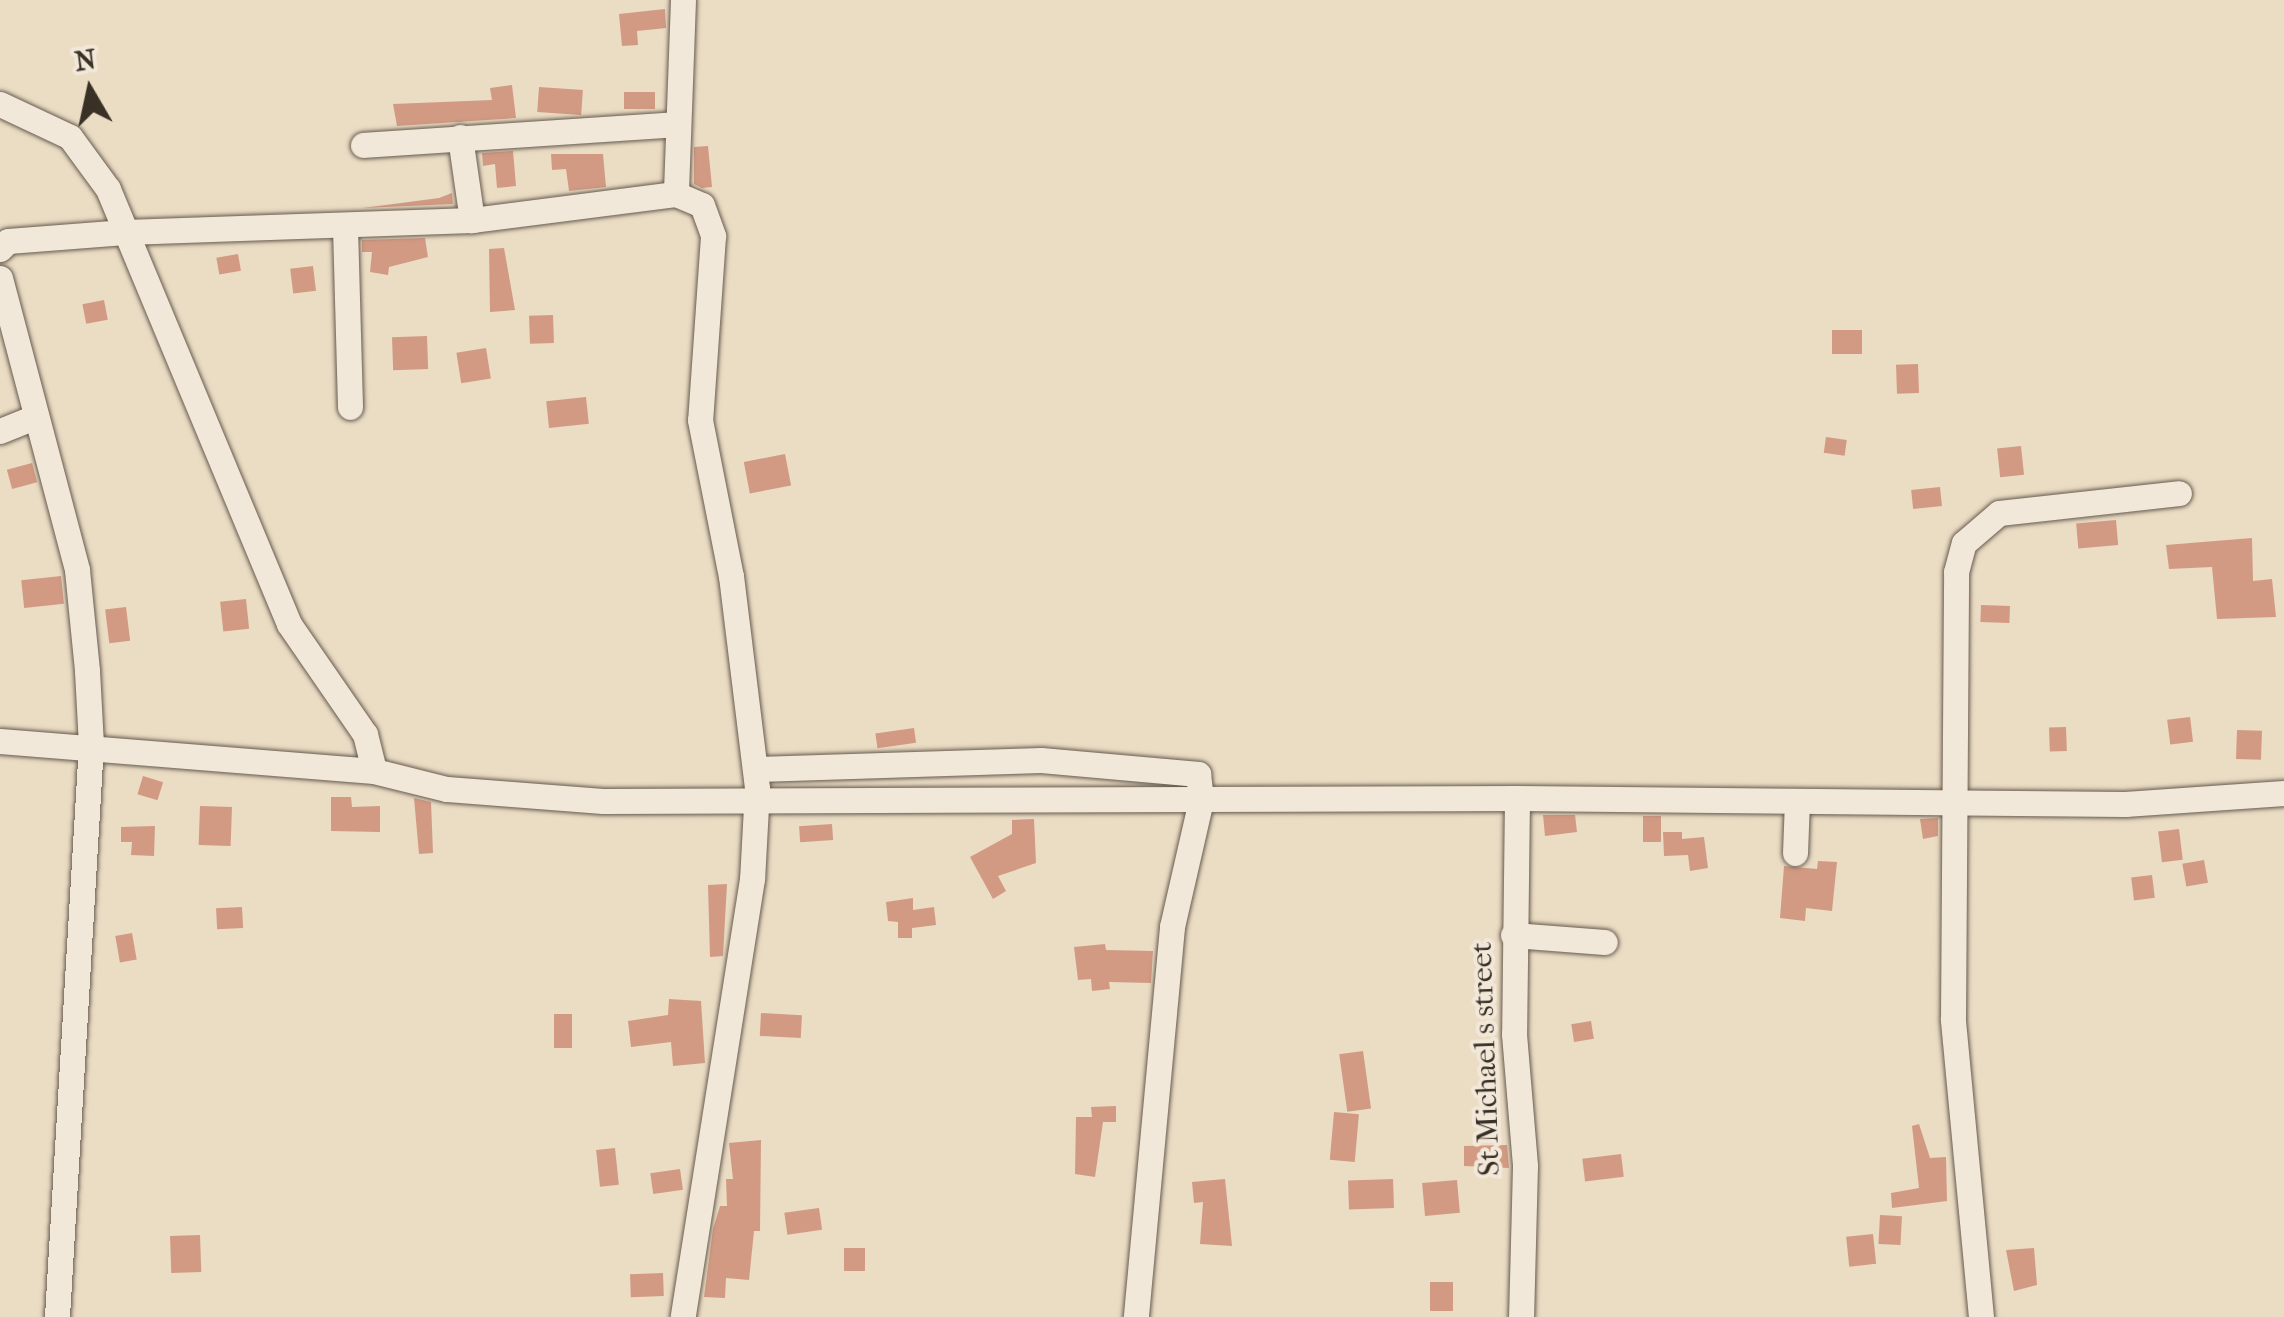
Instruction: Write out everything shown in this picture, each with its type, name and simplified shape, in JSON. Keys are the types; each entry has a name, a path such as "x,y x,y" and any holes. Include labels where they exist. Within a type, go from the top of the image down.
{"street":[{"path":"676,194 683,0"},
{"path":"0,104 70,137 108,188 288,624 365,734 374,771"},
{"path":"363,145 677,124"},
{"path":"460,137 472,220"},
{"path":"0,249 8,240 125,232 472,220 676,194 702,204 713,236 700,420 731,576 757,782 752,880 683,1317"},
{"path":"345,227 350,407"},
{"path":"0,278 76,570 91,744 57,1317"},
{"path":"0,431 35,416"},
{"path":"1980,1317 1953,1020 1956,572 1977,526 1999,514 2179,494"},
{"path":"0,741 91,744 374,771 518,798 1040,760 1185,768 1201,791 1172,928 1136,1317"},
{"path":"757,782 1797,801 1956,792 2126,804 2284,793"},
{"name":"St Michael s street","path":"1517,798 1514,935 1525,1166 1521,1317"},
{"path":"1795,853 1797,801"},
{"path":"1514,935 1605,942"}],"building":[{"path":"665,9 666,28 637,31 638,45 622,46 619,14"},
{"path":"512,85 516,118 397,126 393,104 492,100 490,88"},
{"path":"539,87 583,90 581,115 537,112"},
{"path":"624,92 655,92 655,109 624,109"},
{"path":"708,146 712,187 702,188 694,184 694,147"},
{"path":"513,151 516,186 497,188 495,164 483,166 482,153"},
{"path":"551,154 603,154 606,187 569,191 566,169 552,170"},
{"path":"452,193 453,204 363,208 439,198"},
{"path":"425,238 428,257 389,267 388,275 370,272 372,252 362,252 362,240"},
{"path":"504,248 515,310 490,312 489,249"},
{"path":"238,254 241,271 219,275 216,258"},
{"path":"313,266 316,291 293,294 290,269"},
{"path":"104,300 108,320 86,324 82,304"},
{"path":"553,315 554,343 530,344 529,316"},
{"path":"1832,330 1862,330 1862,354 1832,354"},
{"path":"427,336 428,369 393,370 392,337"},
{"path":"486,348 491,379 461,383 456,353"},
{"path":"1918,364 1919,393 1897,394 1896,365"},
{"path":"586,397 589,424 549,428 546,401"},
{"path":"1826,437 1847,440 1845,456 1824,453"},
{"path":"2021,446 2024,475 2000,477 1997,449"},
{"path":"785,454 791,485 750,493 744,462"},
{"path":"32,463 37,482 12,489 7,470"},
{"path":"1940,487 1942,506 1913,509 1911,490"},
{"path":"2116,520 2118,545 2078,548 2076,523"},
{"path":"2252,538 2253,581 2272,579 2276,617 2217,619 2212,567 2169,569 2166,545"},
{"path":"61,576 64,604 24,608 21,580"},
{"path":"246,599 249,629 223,632 220,602"},
{"path":"1981,605 2010,606 2009,623 1980,622"},
{"path":"126,607 130,641 109,643 105,610"},
{"path":"2190,717 2193,742 2170,745 2167,720"},
{"path":"2066,727 2067,751 2050,752 2049,728"},
{"path":"914,728 916,743 877,748 875,733"},
{"path":"2237,730 2262,731 2261,760 2236,759"},
{"path":"143,776 163,782 158,800 137,794"},
{"path":"331,797 351,797 352,807 380,806 380,832 331,831"},
{"path":"414,798 431,802 433,853 419,854"},
{"path":"200,806 232,807 231,846 199,845"},
{"path":"1543,815 1575,815 1577,832 1545,836"},
{"path":"1643,816 1661,816 1661,842 1643,842"},
{"path":"1938,818 1938,836 1923,839 1920,819"},
{"path":"1034,819 1036,863 998,876 1006,891 993,899 970,857 1012,834 1012,820"},
{"path":"832,824 833,840 800,842 799,826"},
{"path":"155,826 154,856 131,855 132,842 121,842 121,827"},
{"path":"2179,829 2183,860 2162,862 2158,832"},
{"path":"1663,832 1682,832 1682,839 1704,837 1708,868 1690,871 1688,855 1664,856"},
{"path":"2204,860 2208,883 2186,886 2182,864"},
{"path":"1818,861 1837,862 1832,911 1806,908 1805,921 1780,918 1784,866 1817,869"},
{"path":"2152,875 2155,898 2134,900 2131,878"},
{"path":"727,884 723,956 710,957 708,885"},
{"path":"913,898 913,910 934,907 936,925 912,928 912,938 898,938 898,922 888,921 886,902"},
{"path":"242,907 243,928 217,929 216,908"},
{"path":"132,933 137,960 120,963 115,936"},
{"path":"1105,944 1106,950 1153,951 1151,983 1109,982 1110,989 1092,991 1091,979 1078,980 1074,947"},
{"path":"669,999 701,1001 705,1063 673,1066 671,1042 631,1047 628,1021 668,1015"},
{"path":"761,1013 802,1015 801,1038 760,1036"},
{"path":"554,1014 572,1014 572,1048 554,1048"},
{"path":"1591,1021 1594,1039 1574,1042 1571,1024"},
{"path":"1363,1051 1371,1108 1347,1112 1339,1054"},
{"path":"1116,1106 1116,1122 1103,1122 1095,1177 1075,1174 1076,1117 1092,1117 1091,1107"},
{"path":"1334,1112 1359,1114 1355,1162 1330,1160"},
{"path":"1919,1124 1930,1158 1946,1157 1947,1201 1892,1208 1891,1193 1919,1188 1912,1126"},
{"path":"761,1140 760,1231 754,1231 749,1280 726,1278 725,1298 704,1297 713,1229 720,1206 727,1206 726,1179 733,1179 729,1143"},
{"path":"1507,1145 1509,1168 1464,1166 1464,1146"},
{"path":"615,1148 619,1185 600,1187 596,1150"},
{"path":"1621,1154 1624,1177 1585,1182 1582,1159"},
{"path":"680,1169 683,1190 653,1194 650,1173"},
{"path":"1225,1179 1232,1246 1200,1244 1203,1202 1194,1203 1192,1182"},
{"path":"1393,1179 1394,1208 1349,1210 1348,1181"},
{"path":"1457,1180 1460,1213 1425,1216 1422,1183"},
{"path":"819,1208 822,1230 787,1235 784,1213"},
{"path":"1880,1215 1902,1216 1900,1245 1878,1244"},
{"path":"1873,1234 1876,1264 1849,1267 1846,1237"},
{"path":"200,1235 201,1272 171,1273 170,1236"},
{"path":"844,1248 865,1248 865,1271 844,1271"},
{"path":"2034,1248 2037,1285 2014,1291 2006,1250"},
{"path":"663,1273 664,1296 631,1297 630,1274"},
{"path":"1430,1282 1453,1282 1453,1311 1430,1311"}]}
